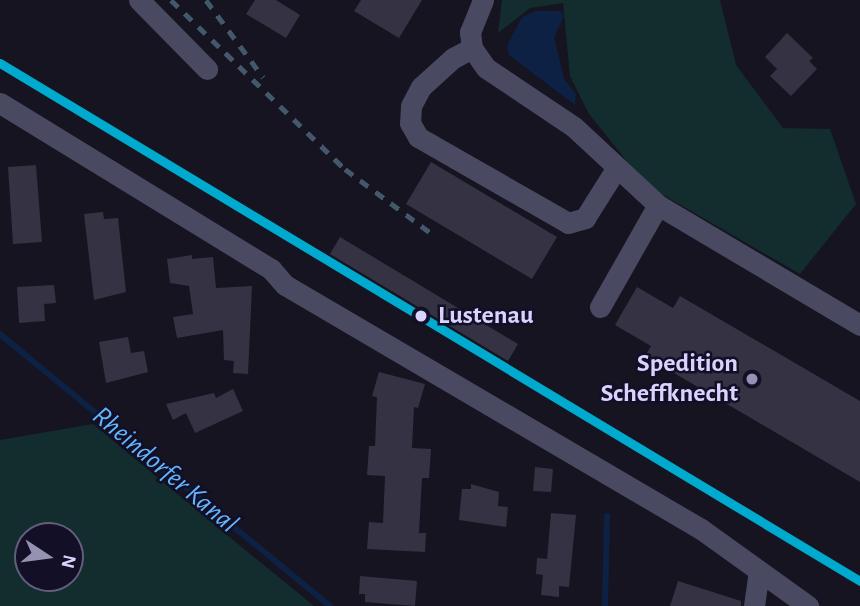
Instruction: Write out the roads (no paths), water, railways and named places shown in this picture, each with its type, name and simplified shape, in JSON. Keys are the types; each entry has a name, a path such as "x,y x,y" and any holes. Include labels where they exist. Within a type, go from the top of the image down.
{"street":[{"path":"139,0 207,69"},
{"path":"483,0 470,32 472,48 486,68 574,127 658,205 857,317"},
{"path":"472,48 425,82 411,106 410,123 418,137 568,223 585,218 617,169"},
{"path":"0,103 271,269 285,285 592,469 615,476 729,547 808,606"},
{"path":"600,307 658,205"},
{"path":"754,606 759,572"}],"water":[{"path":"536,11 560,11 564,16 554,37 564,79 576,94 575,105 509,55 507,46 522,17"}],"waterway":[{"name":"Rheindorfer Kanal","path":"0,334 330,606"},
{"path":"605,606 607,516"}],"railway":[{"path":"171,0 345,169 431,233"},
{"path":"206,0 263,77"}],"place":[{"name":"Lustenau","path":"421,316"},
{"name":"Spedition Scheffknecht","path":"752,379"}]}
